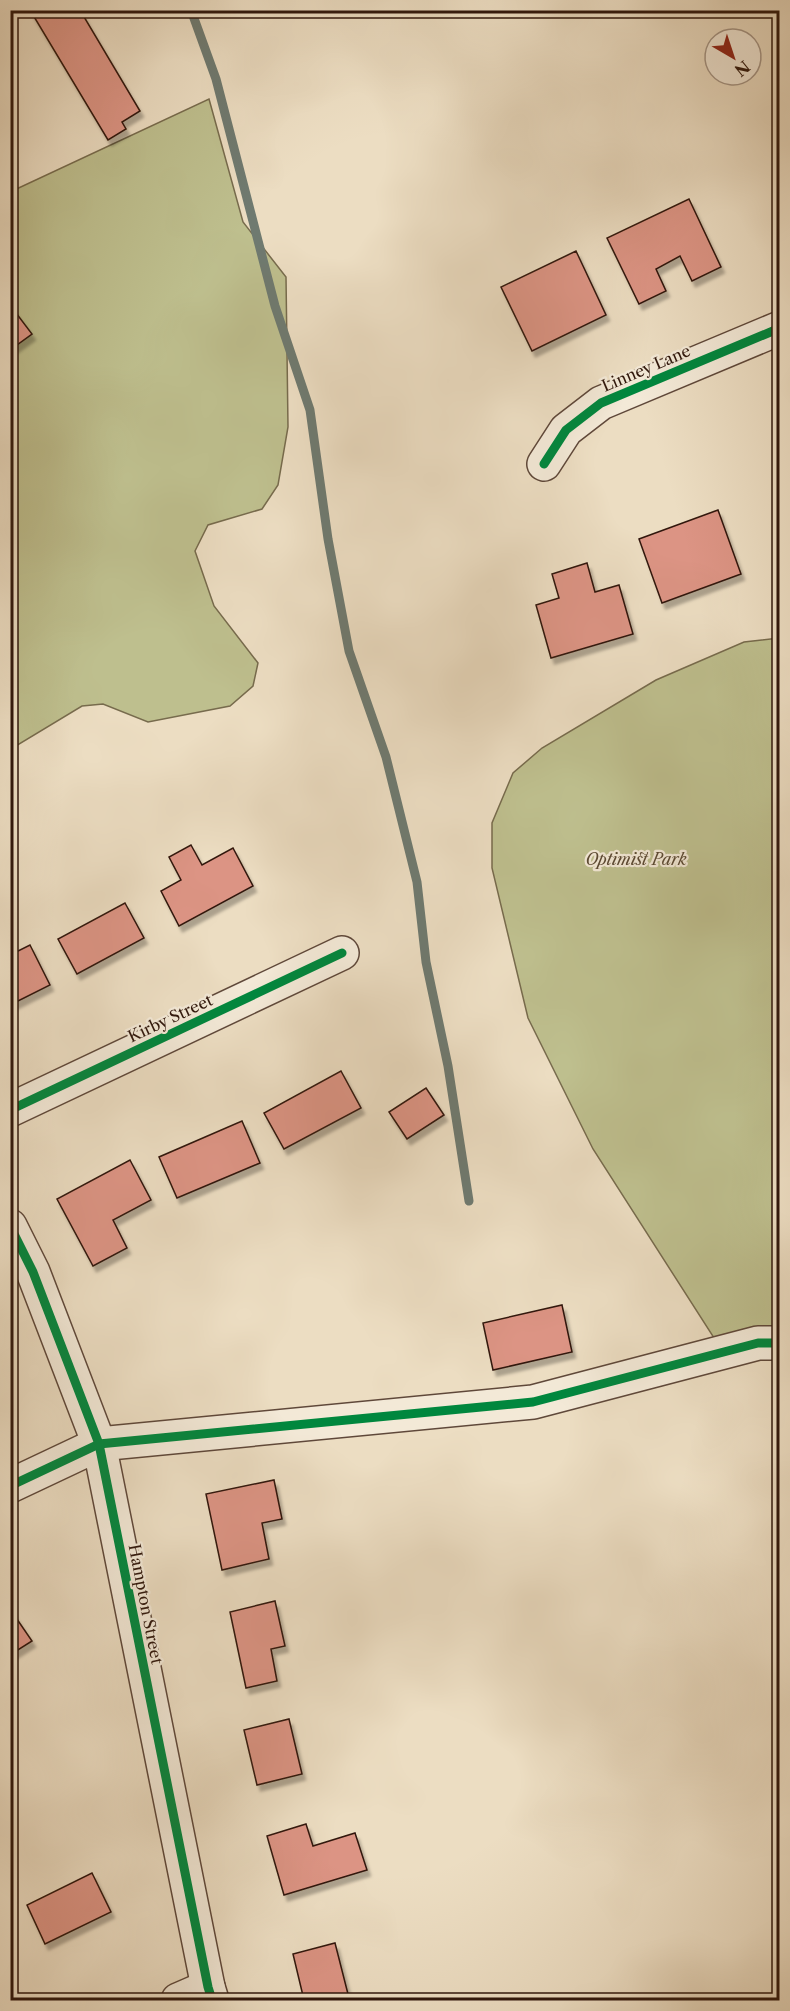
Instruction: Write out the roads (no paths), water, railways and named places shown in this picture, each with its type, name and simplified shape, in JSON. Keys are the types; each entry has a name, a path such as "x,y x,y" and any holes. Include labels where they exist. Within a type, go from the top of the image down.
{"street":[{"name":"Linney Lane","path":"544,464 566,430 601,403 780,328"},
{"name":"Kirby Street","path":"10,1110 342,953"},
{"name":"Hampton Street","path":"10,1226 33,1272 99,1444 210,1994"},
{"path":"10,1486 99,1444 533,1402 758,1343 780,1343"},
{"path":"178,2001 210,1994"}],"waterway":[{"path":"191,10 216,79 275,306 310,410 328,539 349,651 386,757 417,882 426,962 448,1066 469,1201"}],"park label":[{"name":"Optimist Park","path":"636,859"}]}
